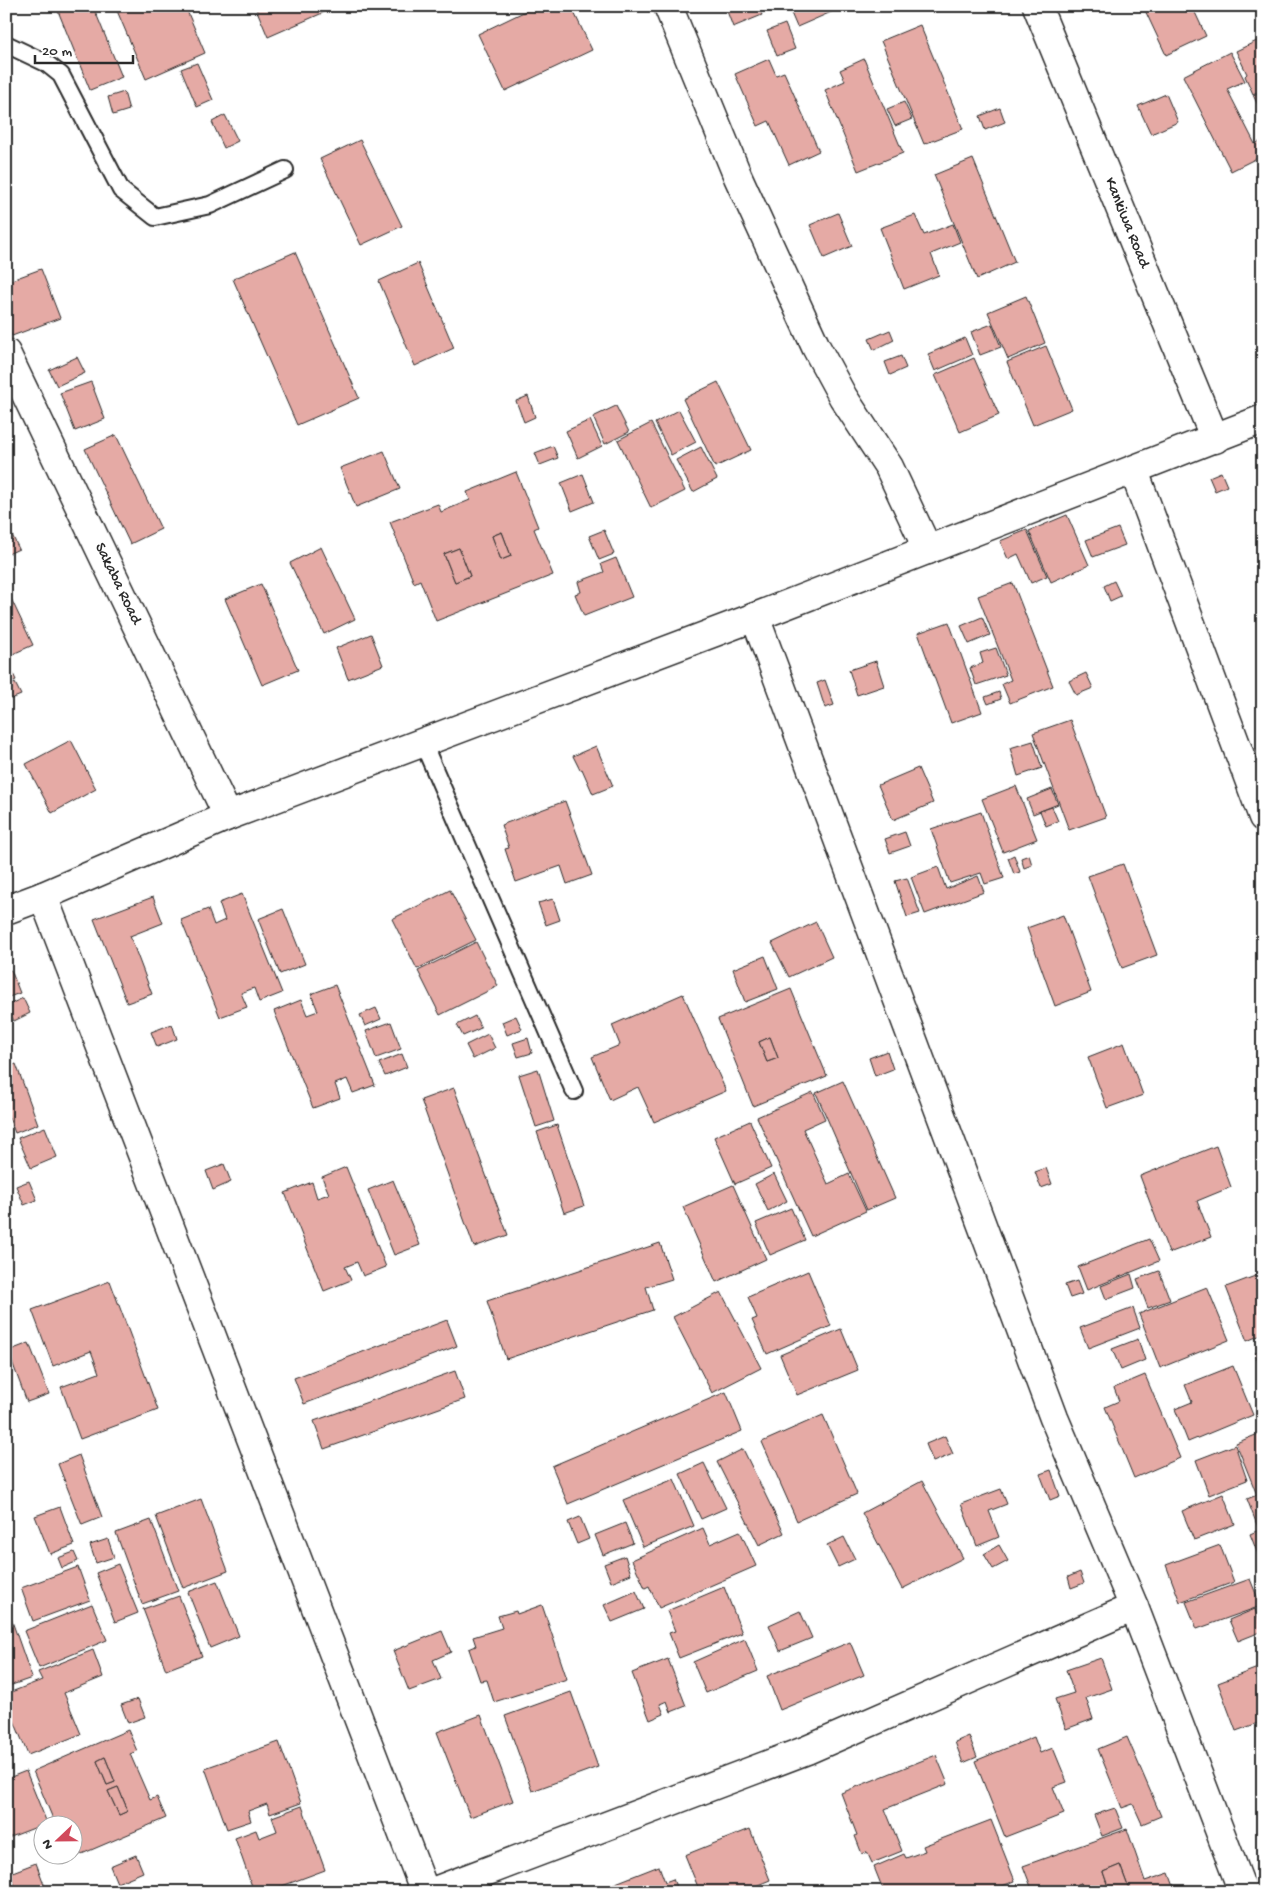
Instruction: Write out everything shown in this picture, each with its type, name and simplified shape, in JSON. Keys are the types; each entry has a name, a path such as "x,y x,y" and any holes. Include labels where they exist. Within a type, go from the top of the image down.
{"street":[{"path":"668,6 738,177 816,347 843,396 888,467 928,550"},
{"name":"Kankiwa Road","path":"1037,6 1215,439"},
{"name":"Sakaba Road","path":"6,353 228,816"},
{"path":"6,910 43,896 228,816 756,617 1134,471 1263,419"},
{"path":"1134,471 1263,817"},
{"path":"756,617 1054,1418 1134,1607 1243,1892"},
{"path":"43,896 424,1892"},
{"path":"432,1892 808,1750 1134,1607"}],"lane":[{"path":"6,44 46,63 61,75 121,190 155,217 210,206 285,170"},
{"path":"422,742 574,1091"}],"building":[{"path":"56,6 93,6 122,77 90,90"},
{"path":"115,6 185,6 205,53 146,79"},
{"path":"255,6 325,6 327,11 268,37"},
{"path":"536,6 571,6 592,50 505,91 478,34"},
{"path":"725,6 758,6 762,15 733,27"},
{"path":"788,6 845,6 797,27"},
{"path":"1143,6 1192,6 1206,36 1166,55"},
{"path":"785,24 795,49 777,56 767,31"},
{"path":"920,25 963,129 924,144 881,41"},
{"path":"1263,38 1263,89 1253,94 1245,76 1247,74 1236,51"},
{"path":"1230,52 1245,81 1227,89 1255,144 1263,140 1263,155 1231,171 1183,76"},
{"path":"769,59 776,75 784,72 819,151 789,165 769,121 758,126 735,74"},
{"path":"864,59 903,153 858,171 825,90 845,81 840,70"},
{"path":"197,63 213,100 197,107 181,69"},
{"path":"1263,91 1263,115 1253,95"},
{"path":"124,92 129,110 113,115 108,97"},
{"path":"1166,94 1178,122 1151,134 1138,106"},
{"path":"904,102 912,119 895,126 887,109"},
{"path":"1000,108 1005,122 985,130 980,116"},
{"path":"225,115 238,141 224,148 212,122"},
{"path":"360,140 402,226 361,245 320,159"},
{"path":"973,159 1015,262 977,279 934,175"},
{"path":"838,213 852,246 824,258 810,225"},
{"path":"915,215 924,235 953,224 960,242 931,254 939,275 904,289 880,228"},
{"path":"295,252 359,398 297,425 233,279"},
{"path":"418,263 454,348 415,366 379,281"},
{"path":"41,269 60,318 12,336 6,322 6,282"},
{"path":"1026,296 1045,343 1008,359 988,312"},
{"path":"992,324 1001,347 980,355 971,332"},
{"path":"890,330 894,340 874,350 869,339"},
{"path":"965,338 972,355 935,371 928,354"},
{"path":"1046,346 1072,409 1033,425 1007,362"},
{"path":"901,356 906,368 890,375 885,362"},
{"path":"77,357 85,373 57,386 49,370"},
{"path":"974,358 999,415 960,432 935,375"},
{"path":"91,382 105,419 75,431 60,393"},
{"path":"718,382 751,450 715,467 683,399"},
{"path":"528,396 535,417 524,422 516,401"},
{"path":"616,406 629,432 605,444 593,417"},
{"path":"679,410 696,442 671,455 655,423"},
{"path":"590,420 602,446 578,458 566,431"},
{"path":"651,423 685,491 651,508 618,440"},
{"path":"116,435 161,529 130,544 85,449"},
{"path":"553,446 558,458 540,465 535,453"},
{"path":"701,447 717,479 693,492 676,460"},
{"path":"384,451 400,489 356,507 340,468"},
{"path":"516,472 538,527 534,529 553,575 436,621 420,580 414,583 390,522 438,504 441,512 470,500 467,492","holes":["502,532 511,556 501,560 492,536","459,548 470,576 455,582 444,554"]},
{"path":"1221,472 1227,486 1215,491 1209,477"},
{"path":"583,474 594,502 572,511 561,483"},
{"path":"1067,515 1089,565 1051,582 1029,531"},
{"path":"1118,528 1125,545 1093,557 1086,540"},
{"path":"604,530 614,554 599,560 589,536"},
{"path":"1027,530 1047,576 1031,583 1018,554 1008,559 1000,541"},
{"path":"10,531 19,549 6,555 6,533"},
{"path":"502,532 511,556 501,560 492,536"},
{"path":"321,547 355,619 324,634 290,563"},
{"path":"459,548 470,576 455,582 444,554"},
{"path":"616,558 632,597 584,616 575,594 581,592 578,582 604,572 601,564"},
{"path":"1114,581 1121,596 1110,601 1104,586"},
{"path":"1013,583 1053,686 1010,703 1002,684 1011,680 978,596"},
{"path":"261,584 298,670 262,685 225,599"},
{"path":"6,588 33,645 6,657"},
{"path":"982,617 990,635 969,644 961,626"},
{"path":"949,622 982,712 951,723 918,633"},
{"path":"371,634 383,665 348,679 336,648"},
{"path":"996,648 1006,675 976,685 970,668 983,663 980,653"},
{"path":"6,659 16,680 6,685"},
{"path":"876,661 884,686 857,695 849,670"},
{"path":"1086,673 1093,688 1076,695 1069,681"},
{"path":"825,680 834,705 825,708 817,683"},
{"path":"15,683 21,695 6,701 6,687"},
{"path":"999,692 1001,699 988,704 985,697"},
{"path":"1070,720 1106,817 1069,830 1033,733"},
{"path":"71,740 96,789 52,813 26,764"},
{"path":"1033,741 1042,768 1018,776 1010,748"},
{"path":"596,746 613,786 593,794 582,769 580,770 573,756"},
{"path":"918,768 933,803 893,820 878,785"},
{"path":"1016,786 1037,839 1003,852 982,799"},
{"path":"1052,789 1058,804 1033,814 1027,799"},
{"path":"565,801 592,875 567,884 561,866 516,882 505,849 509,848 501,825"},
{"path":"1052,807 1058,821 1046,826 1040,811"},
{"path":"981,812 1004,878 985,884 981,873 950,883 931,829"},
{"path":"905,832 910,846 890,853 885,839"},
{"path":"1014,855 1020,872 1014,874 1008,858"},
{"path":"1029,855 1032,865 1024,868 1021,858"},
{"path":"1123,864 1157,955 1122,968 1088,876"},
{"path":"938,867 946,889 978,876 984,892 925,914 911,877"},
{"path":"907,878 920,913 907,917 895,881"},
{"path":"450,890 476,940 417,969 392,919"},
{"path":"242,894 282,993 259,1002 254,988 241,993 247,1007 220,1017 181,920 208,909 214,925 225,920 219,903"},
{"path":"153,897 163,923 130,936 152,994 127,1003 94,919"},
{"path":"553,899 560,920 546,925 538,903"},
{"path":"283,909 305,964 280,974 258,919"},
{"path":"1063,915 1091,992 1055,1006 1027,928"},
{"path":"816,922 832,957 789,977 772,943"},
{"path":"476,942 498,986 440,1015 418,971"},
{"path":"765,956 778,989 745,1002 733,969"},
{"path":"11,970 20,993 6,998 6,972"},
{"path":"335,985 375,1085 353,1093 347,1079 335,1084 340,1098 313,1108 274,1011 301,1000 307,1015 318,1011 311,994"},
{"path":"791,989 827,1076 753,1106 718,1019","holes":["770,1037 778,1058 767,1062 759,1042"]},
{"path":"683,994 726,1091 654,1122 638,1087 610,1100 592,1057 620,1045 612,1025"},
{"path":"23,998 30,1013 14,1021 6,1006"},
{"path":"376,1008 381,1019 365,1026 360,1015"},
{"path":"475,1016 481,1028 463,1036 457,1025"},
{"path":"516,1016 522,1029 507,1035 502,1022"},
{"path":"391,1022 401,1049 376,1058 366,1031"},
{"path":"172,1024 177,1039 157,1047 151,1032"},
{"path":"488,1034 495,1048 473,1059 466,1045"},
{"path":"770,1037 778,1058 767,1062 759,1042"},
{"path":"528,1038 532,1053 518,1057 513,1043"},
{"path":"1124,1043 1143,1095 1107,1108 1088,1057"},
{"path":"887,1051 893,1069 875,1076 869,1058"},
{"path":"402,1054 407,1067 385,1076 379,1063"},
{"path":"16,1064 38,1124 15,1133 6,1110 6,1068"},
{"path":"538,1069 554,1121 536,1127 519,1075"},
{"path":"843,1081 895,1198 867,1210 816,1093"},
{"path":"454,1088 508,1235 474,1247 421,1100"},
{"path":"813,1092 825,1119 803,1129 828,1184 849,1174 866,1211 811,1236 757,1117"},
{"path":"750,1121 771,1168 735,1184 714,1137"},
{"path":"557,1125 584,1206 564,1213 537,1132"},
{"path":"45,1127 57,1157 31,1168 18,1138"},
{"path":"1216,1146 1231,1187 1197,1201 1211,1237 1169,1253 1140,1176"},
{"path":"224,1164 231,1182 213,1190 206,1171"},
{"path":"346,1167 386,1267 363,1276 357,1262 345,1267 351,1280 324,1291 285,1193 312,1182 317,1198 329,1194 322,1177"},
{"path":"1046,1168 1052,1184 1041,1188 1035,1172"},
{"path":"774,1174 787,1201 768,1211 755,1184"},
{"path":"393,1180 420,1245 394,1255 368,1190"},
{"path":"29,1181 37,1200 24,1205 16,1186"},
{"path":"733,1185 766,1259 716,1282 683,1207"},
{"path":"791,1208 805,1240 770,1255 756,1223"},
{"path":"1149,1239 1159,1261 1087,1290 1078,1267"},
{"path":"660,1243 672,1279 646,1287 653,1310 506,1359 487,1301"},
{"path":"808,1271 831,1326 767,1354 752,1320 757,1318 748,1297"},
{"path":"1159,1271 1170,1300 1148,1308 1137,1279"},
{"path":"1263,1273 1263,1334 1247,1341 1226,1287"},
{"path":"1131,1274 1135,1288 1106,1299 1101,1286"},
{"path":"110,1281 158,1410 80,1439 61,1387 99,1373 91,1351 53,1366 32,1310"},
{"path":"1077,1281 1082,1294 1070,1298 1065,1285"},
{"path":"1207,1287 1229,1340 1160,1368 1139,1314"},
{"path":"721,1292 761,1368 712,1393 673,1317"},
{"path":"1133,1308 1140,1328 1088,1348 1080,1328"},
{"path":"447,1320 457,1346 304,1404 294,1378"},
{"path":"841,1329 858,1370 797,1395 780,1355"},
{"path":"1138,1339 1145,1360 1121,1370 1112,1349"},
{"path":"29,1343 49,1394 27,1402 8,1351"},
{"path":"1263,1350 1263,1375 1255,1353"},
{"path":"1233,1366 1253,1415 1188,1442 1175,1409 1192,1402 1185,1385"},
{"path":"455,1371 465,1399 324,1449 314,1421"},
{"path":"1145,1375 1180,1458 1134,1478 1105,1407 1119,1401 1114,1388"},
{"path":"726,1392 742,1431 568,1504 552,1466"},
{"path":"823,1415 857,1494 797,1521 762,1442"},
{"path":"1263,1432 1263,1567 1250,1534 1259,1530 1247,1499 1257,1495 1236,1443"},
{"path":"945,1436 953,1454 933,1462 926,1444"},
{"path":"1235,1445 1247,1480 1209,1495 1196,1460"},
{"path":"743,1449 784,1533 759,1545 717,1462"},
{"path":"79,1455 102,1517 82,1525 58,1464"},
{"path":"704,1463 726,1508 701,1519 680,1474"},
{"path":"1051,1470 1060,1496 1050,1500 1040,1474"},
{"path":"674,1479 694,1526 643,1547 623,1500"},
{"path":"922,1481 963,1558 902,1589 862,1513"},
{"path":"1001,1489 1007,1504 989,1511 999,1537 977,1546 961,1504"},
{"path":"1223,1494 1235,1524 1194,1540 1182,1511"},
{"path":"201,1499 228,1571 183,1588 156,1516"},
{"path":"60,1507 74,1545 50,1554 35,1516"},
{"path":"580,1517 589,1539 577,1544 568,1522"},
{"path":"151,1520 178,1591 142,1604 116,1533"},
{"path":"625,1523 633,1543 603,1555 595,1535"},
{"path":"703,1528 710,1544 740,1531 756,1566 659,1608 649,1586 645,1588 632,1560"},
{"path":"844,1537 855,1559 838,1567 827,1545"},
{"path":"108,1539 114,1557 96,1563 90,1545"},
{"path":"999,1545 1008,1561 993,1569 984,1554"},
{"path":"1220,1545 1234,1582 1180,1602 1166,1565"},
{"path":"74,1552 78,1561 62,1568 58,1558"},
{"path":"625,1556 631,1574 611,1582 604,1564"},
{"path":"118,1564 138,1613 115,1622 96,1573"},
{"path":"78,1567 90,1600 33,1621 21,1588"},
{"path":"1080,1572 1084,1583 1071,1588 1068,1577"},
{"path":"1250,1579 1261,1606 1197,1629 1186,1602"},
{"path":"217,1581 239,1636 210,1648 188,1592"},
{"path":"724,1587 742,1633 679,1658 669,1633 675,1631 667,1611"},
{"path":"636,1591 644,1609 612,1622 604,1605"},
{"path":"179,1596 202,1656 166,1670 143,1609"},
{"path":"6,1604 32,1678 6,1687"},
{"path":"92,1604 107,1640 39,1668 24,1631"},
{"path":"542,1605 567,1679 494,1702 487,1680 480,1681 469,1649 476,1646 473,1637 502,1628 498,1616 516,1611 517,1614"},
{"path":"1255,1609 1263,1631 1238,1641 1229,1620"},
{"path":"800,1611 812,1638 780,1651 769,1625"},
{"path":"442,1631 451,1652 433,1660 441,1679 409,1691 393,1651"},
{"path":"745,1639 758,1671 706,1693 693,1662"},
{"path":"850,1642 864,1675 780,1710 767,1676"},
{"path":"93,1650 103,1677 64,1693 81,1734 28,1755 6,1701 6,1694 42,1680 38,1672"},
{"path":"1101,1658 1112,1689 1086,1698 1093,1719 1066,1729 1055,1699 1074,1693 1066,1670"},
{"path":"668,1659 686,1706 671,1712 667,1701 660,1704 664,1714 650,1720 632,1673"},
{"path":"1263,1666 1263,1675 1257,1678 1263,1692 1263,1733 1258,1723 1236,1731 1218,1683"},
{"path":"571,1692 598,1767 532,1791 505,1716"},
{"path":"138,1699 145,1717 128,1723 121,1705"},
{"path":"481,1715 513,1801 470,1817 437,1732"},
{"path":"128,1730 137,1751 130,1754 150,1800 157,1797 166,1818 82,1854 82,1816 52,1816 33,1771","holes":["105,1757 115,1782 107,1785 97,1761","118,1787 128,1811 119,1815 108,1791"]},
{"path":"969,1736 977,1757 963,1763 955,1742"},
{"path":"1034,1737 1040,1753 1053,1748 1067,1782 1053,1787 1064,1814 1005,1837 975,1761"},
{"path":"1127,1737 1161,1816 1142,1824 1133,1804 1122,1808 1098,1749"},
{"path":"279,1742 301,1803 270,1814 267,1804 248,1811 251,1821 227,1829 205,1768"},
{"path":"936,1755 948,1784 885,1809 902,1851 872,1863 867,1852 862,1854 841,1793"},
{"path":"105,1757 115,1782 107,1785 97,1761"},
{"path":"26,1771 44,1816 32,1816 32,1829 8,1838 6,1779"},
{"path":"118,1787 128,1811 119,1815 108,1791"},
{"path":"302,1806 325,1870 266,1892 254,1892 235,1838 256,1830 259,1838 277,1831 272,1817"},
{"path":"1115,1808 1123,1828 1102,1836 1094,1815"},
{"path":"991,1820 1015,1881 987,1892 884,1892 874,1867 904,1854 906,1858 925,1851 923,1846"},
{"path":"750,1829 770,1880 741,1892 700,1892 685,1855"},
{"path":"1127,1829 1145,1881 1169,1873 1176,1892 1121,1892 1129,1889 1120,1865 1103,1872 1110,1892 1084,1892 1081,1883 1071,1887 1073,1892 1033,1892 1023,1866"},
{"path":"136,1855 143,1872 117,1883 110,1866"},
{"path":"32,1865 37,1866 47,1892 17,1892 10,1873"},
{"path":"1120,1865 1129,1889 1121,1892 1110,1892 1103,1872"},
{"path":"659,1866 665,1882 673,1879 678,1892 593,1892"},
{"path":"1081,1883 1084,1892 1073,1892 1071,1887"}]}
